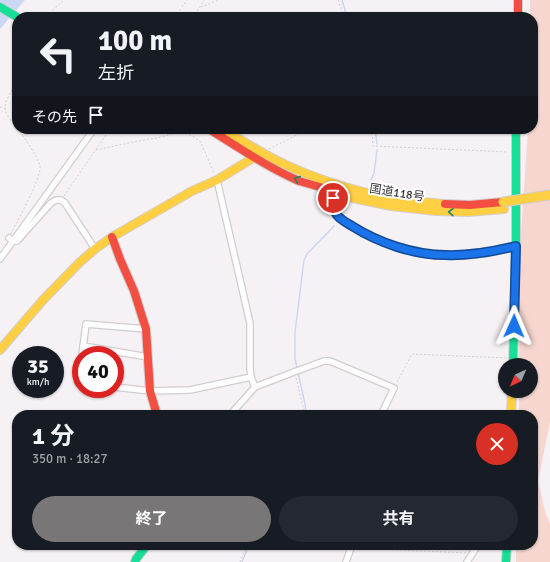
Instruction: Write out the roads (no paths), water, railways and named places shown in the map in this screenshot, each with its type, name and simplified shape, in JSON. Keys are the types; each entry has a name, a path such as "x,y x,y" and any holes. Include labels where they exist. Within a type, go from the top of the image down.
{"main road":[{"path":"518,0 518,12"},
{"path":"0,7 12,14"},
{"name":"国道118号","path":"218,134 258,155 300,172 353,198 410,209 468,212 503,206 550,195"},
{"name":"国道118号","path":"230,134 258,155"},
{"path":"513,358 516,246 516,134"},
{"path":"0,350 43,300 80,262 95,249 112,237 187,194 217,180 258,155"},
{"path":"335,188 333,198 334,207 340,218 366,235 412,251 427,254 462,255 491,252 516,246"},
{"name":"国道118号","path":"503,206 550,202"},
{"path":"112,237 134,291 146,329 150,391 156,410"},
{"path":"511,410 512,398"},
{"path":"134,561 143,550"},
{"path":"506,562 507,550"}],"street":[{"path":"0,259 11,240 90,134"},
{"path":"217,180 250,324 251,377 255,387"},
{"path":"11,240 17,241 51,203 56,200 61,200 65,203 95,249"},
{"path":"83,346 86,324 146,329"},
{"path":"124,353 148,357"},
{"path":"234,410 255,387 296,371 330,361 394,388 383,410"},
{"path":"124,388 150,391 190,390 251,377"},
{"path":"346,562 351,550"},
{"path":"467,562 474,550"}],"water":[{"path":"0,0 25,0 15,12 12,12 12,15 0,29"}],"waterway":[{"path":"342,0 346,12"},
{"path":"376,134 377,144"},
{"path":"370,183 374,173 377,150"},
{"path":"297,368 295,358 295,332 304,260 307,254 334,226"},
{"path":"298,372 306,410"},
{"path":"242,562 247,550"}]}
